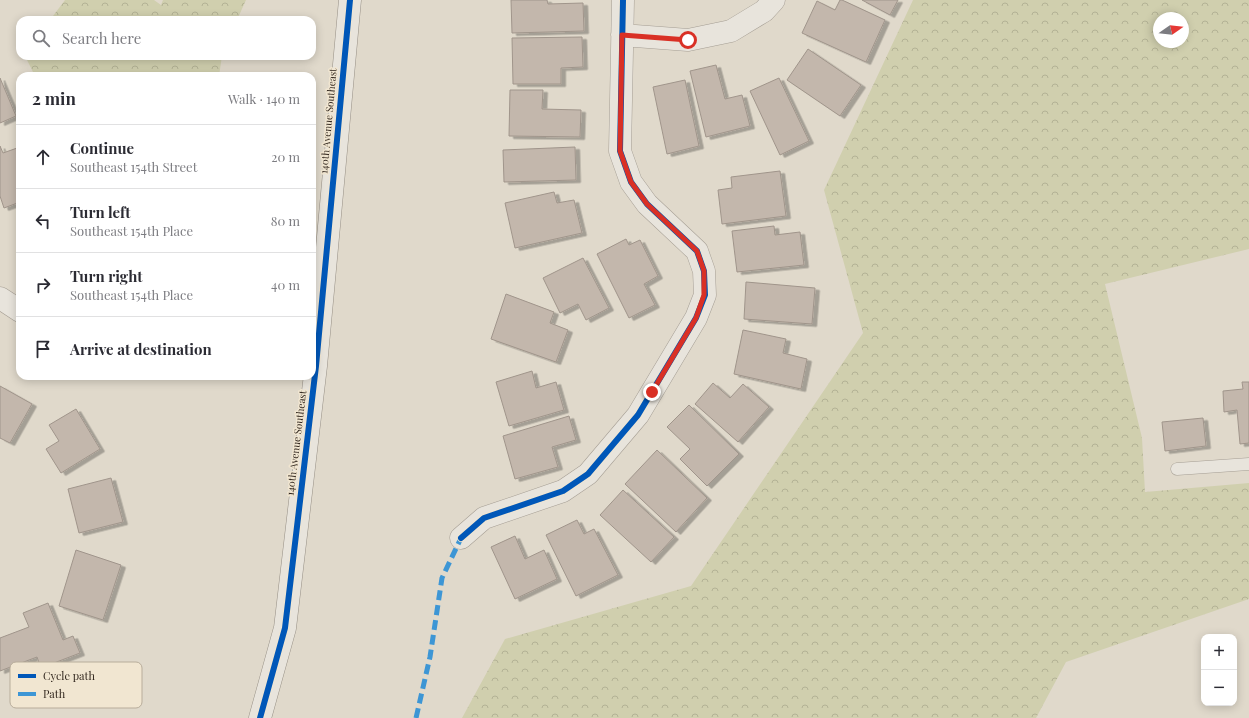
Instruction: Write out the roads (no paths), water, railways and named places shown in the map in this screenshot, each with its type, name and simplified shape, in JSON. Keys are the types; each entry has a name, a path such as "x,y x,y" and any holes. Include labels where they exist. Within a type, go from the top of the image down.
{"street":[{"name":"140th Avenue Southeast","path":"316,346 350,0"},
{"path":"461,538 484,518 563,491 588,474 638,415 696,318 704,295 704,271 697,251 647,204 631,182 620,151 623,0"},
{"path":"622,35 688,40 731,31 764,11 774,0"},
{"path":"0,298 16,309"},
{"name":"140th Avenue Southeast","path":"260,718 285,628 312,380"}],"lane":[{"path":"1177,469 1249,464"}]}
